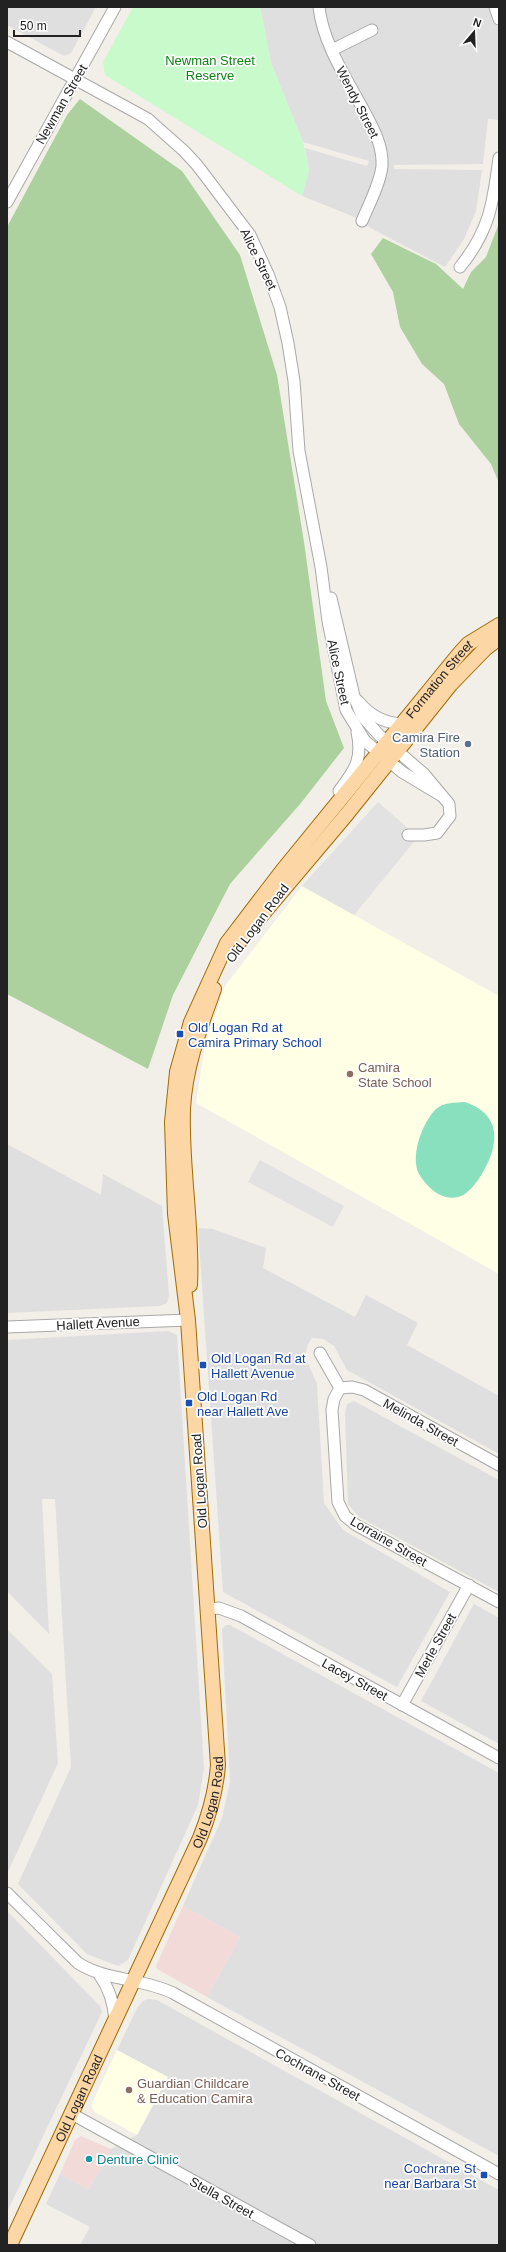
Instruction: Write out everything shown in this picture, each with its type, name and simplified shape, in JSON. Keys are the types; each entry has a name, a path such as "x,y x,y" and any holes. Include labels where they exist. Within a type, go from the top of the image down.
{"main road":[{"name":"Formation Street","path":"388,751 402,724 468,644 497,629"},
{"name":"Formation Street","path":"388,751 467,666 497,629"},
{"name":"Old Logan Road","path":"10,2245 200,1838 210,1813 216,1789 218,1765 208,1609 188,1320 176,1229 172,1150 174,1088 183,1043 208,981 227,943 319,826 388,751"},
{"name":"Old Logan Road","path":"188,1320 190,1271 184,1174 184,1108 189,1069 211,998 227,960 242,939 388,751"}],"street":[{"name":"Newman Street","path":"7,202 115,7"},
{"name":"Wendy Street","path":"319,7 324,29 332,50 376,135 381,151 382,166 362,221"},
{"path":"495,7 499,19"},
{"path":"332,50 372,30"},
{"name":"Alice Street","path":"7,42 148,119 184,151 210,179 250,235 268,274 280,307 288,343 294,381 299,452 321,567 341,690 346,710 356,729 365,741 388,751"},
{"path":"460,267 474,250 486,227 493,201 499,158"},
{"name":"Alice Street","path":"321,567 337,620 354,696 362,716 388,751"},
{"path":"354,696 364,708 378,719 392,724 402,724"},
{"name":"Old Logan Road","path":"319,826 334,797 351,775 359,758 360,746 356,729"},
{"path":"388,751 424,774 449,804 450,816 437,833 424,836 408,834"},
{"name":"Hallett Avenue","path":"7,1327 188,1320"},
{"path":"320,1353 340,1388"},
{"name":"Melinda Street","path":"340,1388 352,1387 364,1390 499,1465"},
{"name":"Lorraine Street","path":"340,1388 334,1400 332,1410 338,1502 345,1516 356,1525 499,1602"},
{"name":"Merle Street","path":"402,1705 469,1586"},
{"name":"Lacey Street","path":"208,1609 219,1608 241,1616 499,1758"},
{"path":"7,1893 78,1963 99,1974 107,1985 116,2020"},
{"name":"Cochrane Street","path":"99,1974 135,1980 173,1993 499,2174"},
{"name":"Stella Street","path":"72,2114 310,2245"}],"shaded area":[{"path":"7,7 96,7 71,53 64,56 7,25"},
{"path":"260,7 499,7 499,120 488,119 483,164 394,165 394,169 482,170 476,211 464,239 445,267 376,231 352,216 302,196 309,170 305,148 367,166 369,161 303,142 271,63"},
{"path":"378,802 418,837 354,915 302,886"},
{"name":"Camira State School","path":"302,886 499,996 499,1274 196,1103 205,1045 225,986"},
{"path":"7,1144 101,1195 103,1174 162,1206 169,1295 167,1303 160,1306 7,1313"},
{"path":"260,1160 344,1206 333,1227 248,1182"},
{"path":"198,1228 213,1229 266,1248 263,1268 355,1317 366,1295 418,1323 407,1345 499,1396 499,1454 347,1370 334,1346 323,1339 312,1338 308,1344 305,1357 317,1384 324,1503 343,1530 450,1592 397,1687 223,1592"},
{"path":"168,1331 177,1335 204,1768 198,1805 128,1960 118,1966 87,1954 18,1884 71,1767 55,1499 42,1499 49,1634 7,1591 7,1340"},
{"path":"354,1401 499,1480 499,1592 359,1517 348,1504 345,1413 347,1404"},
{"path":"474,1604 499,1618 499,1744 421,1701"},
{"path":"226,1625 230,1625 499,1773 499,2156 207,1997 240,1937 183,1906 222,1818 230,1782 222,1629"},
{"path":"7,1629 52,1674 58,1763 7,1874"},
{"path":"183,1906 240,1937 207,1997 157,1969 156,1966"},
{"path":"7,1911 100,2006 102,2012 7,2212"},
{"path":"149,1999 157,2000 499,2190 499,2245 80,2245 90,2227 46,2204 60,2174 89,2190 111,2149 137,2135 168,2078 117,2050 137,2008 143,2001"},
{"name":"Guardian Childcare & Education Camira","path":"117,2050 168,2077 137,2135 95,2112 92,2108 92,2103"},
{"path":"81,2136 111,2149 89,2190 60,2174 75,2140"}],"green space":[{"name":"Newman Street Reserve","path":"133,7 260,7 271,63 303,142 309,170 302,196 105,75 103,62"},
{"path":"80,99 182,171 240,255 277,375 304,542 326,701 344,748 301,803 230,884 173,995 148,1069 7,994 7,227 67,115"},
{"path":"499,223 499,483 491,464 459,424 444,384 422,364 400,327 393,292 371,254 383,238 436,264 463,289 471,272 486,257"},
{"path":"465,1102 477,1107 491,1122 494,1131 492,1151 483,1172 469,1191 462,1196 452,1198 446,1197 430,1188 419,1174 416,1158 417,1149 422,1131 436,1109 446,1104"}],"place":[{"name":"Camira Fire Station","path":"468,744"},
{"name":"Old Logan Rd at Camira Primary School","path":"180,1034"},
{"name":"Camira State School","path":"350,1074"},
{"name":"Old Logan Rd at Hallett Avenue","path":"203,1365"},
{"name":"Old Logan Rd near Hallett Ave","path":"189,1403"},
{"name":"Guardian Childcare & Education Camira","path":"129,2090"},
{"name":"Denture Clinic","path":"89,2159"},
{"name":"Cochrane St near Barbara St","path":"484,2175"}]}
